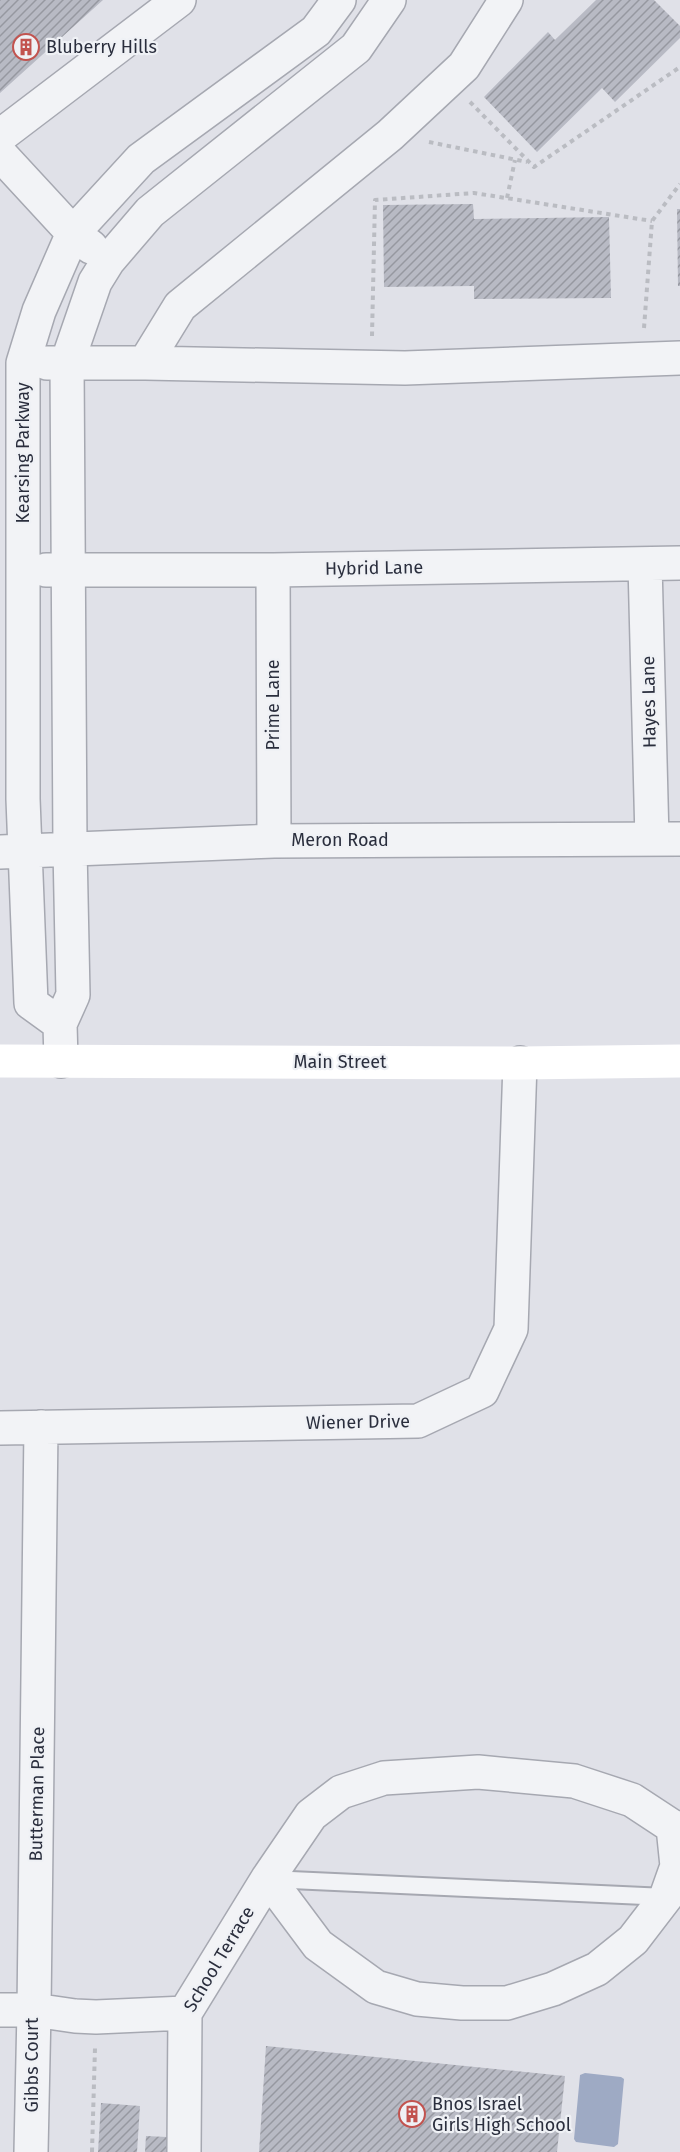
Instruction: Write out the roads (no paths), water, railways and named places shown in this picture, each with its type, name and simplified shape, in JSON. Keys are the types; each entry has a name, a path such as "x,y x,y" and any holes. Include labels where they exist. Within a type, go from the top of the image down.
{"main road":[{"name":"Main Street","path":"0,1061 520,1063 680,1061"}],"street":[{"path":"0,136 179,0"},
{"name":"Kearsing Parkway","path":"60,1024 31,1003 13,852 23,799 24,571 11,363 39,311 73,233 141,159 316,31 339,0"},
{"path":"61,1060 60,1024 74,995 70,848 67,363 95,282 108,261 150,212 356,48 389,0"},
{"path":"145,363 180,306 390,135 464,66 506,0"},
{"path":"0,154 73,233 108,261"},
{"path":"11,363 405,368 680,358"},
{"name":"Hybrid Lane","path":"24,571 68,569 273,570 680,563"},
{"name":"Hayes Lane","path":"645,564 666,839"},
{"name":"Prime Lane","path":"273,570 274,841"},
{"name":"Meron Road","path":"13,852 274,841 666,839"},
{"name":"Wiener Drive","path":"0,1428 418,1421 482,1391 511,1329 520,1063"},
{"name":"Butterman Place","path":"34,2010 41,1427"},
{"name":"School Terrace","path":"184,2152 185,2013 268,1878 311,1815 341,1792 384,1778 478,1772 574,1780 632,1800 676,1828 677,1866 666,1897 633,1940 597,1969 553,1989 507,2003 462,2003 417,1999 376,1987 318,1945 268,1878"},
{"name":"Gibbs Court","path":"0,2010 34,2010 32,2152"},
{"path":"34,2010 96,2017 185,2013"}],"lane":[{"path":"268,1878 666,1897"}],"water":[{"path":"585,2073 624,2079 618,2144 614,2147 576,2142 574,2139 580,2075"}],"place":[{"name":"Bluberry Hills","path":"26,47"},
{"name":"Bnos Israel Girls High School","path":"412,2114"}]}
